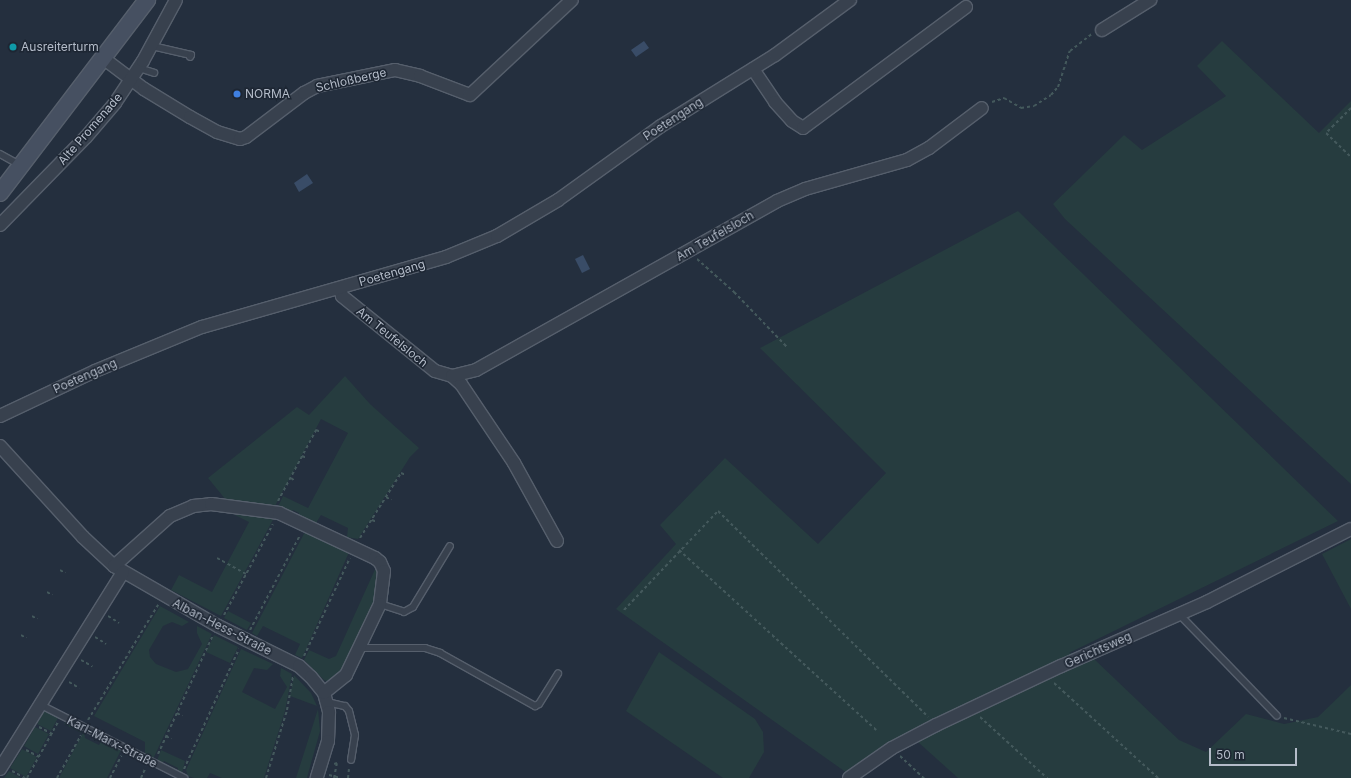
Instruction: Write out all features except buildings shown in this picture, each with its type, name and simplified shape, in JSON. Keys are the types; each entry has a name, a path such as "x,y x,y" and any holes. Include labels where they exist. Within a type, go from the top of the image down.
{"main road":[{"path":"0,193 147,0"}],"street":[{"name":"Alte Promenade","path":"0,225 97,125 139,68 176,0"},
{"name":"Schloßberge","path":"103,58 131,80 180,108 217,132 240,139 246,137 304,93 317,86 395,70 420,76 470,95 476,92 572,0"},
{"name":"Poetengang","path":"0,416 95,371 196,329 446,257 503,233 558,200 673,118 754,69 850,0"},
{"path":"1102,30 1150,0"},
{"path":"754,69 775,102 792,122 803,128 966,7"},
{"name":"Am Teufelsloch","path":"340,288 342,296 434,371 452,376 476,370 777,201 805,189 907,160 929,148 982,108"},
{"path":"452,376 461,384 514,463 558,541"},
{"name":"Alban-Hess-Straße","path":"0,446 83,537 118,569 163,596 299,666 326,698"},
{"path":"4,769 118,569 163,522 183,510 211,504 273,512 309,525 375,558 382,565 384,583 380,604 344,679 326,698 328,741 321,776"},
{"name":"Gerichtsweg","path":"849,778 892,748 970,708 1179,614 1293,560 1351,529"}],"lane":[{"path":"152,46 191,55 190,57"},
{"path":"139,68 154,73"},
{"path":"0,154 21,166"},
{"path":"380,604 386,604 401,611 413,607 450,546"},
{"path":"1179,614 1277,716"},
{"path":"359,648 425,648 440,653 535,706 539,704 558,673"},
{"path":"326,698 345,706 350,712 355,735 351,760"},
{"name":"Karl-Marx-Straße","path":"40,704 184,778"}],"path":[{"path":"982,108 997,99 1004,98 1021,108 1034,106 1058,87 1070,51 1074,46 1090,34 1102,30"},
{"path":"1351,108 1326,133 1351,157"},
{"path":"689,251 706,270 734,292 787,347"},
{"path":"273,512 316,430 321,432"},
{"path":"302,456 307,458"},
{"path":"266,778 287,711 293,676 314,636 354,548 401,473 406,475"},
{"path":"290,478 295,481"},
{"path":"386,497 391,500"},
{"path":"624,610 679,550 718,511 936,725"},
{"path":"372,520 377,522"},
{"path":"269,531 273,533"},
{"path":"679,550 876,730"},
{"path":"258,552 262,555"},
{"path":"217,558 250,577"},
{"path":"346,566 350,568"},
{"path":"60,570 64,573"},
{"path":"335,590 339,592"},
{"path":"47,592 52,594"},
{"path":"57,778 163,596"},
{"path":"234,596 238,598"},
{"path":"324,613 329,615"},
{"path":"104,614 119,623"},
{"path":"32,616 37,619"},
{"path":"21,635 26,638"},
{"path":"91,635 106,644"},
{"path":"314,636 318,638"},
{"path":"76,656 92,666"},
{"path":"198,667 203,669"},
{"path":"1044,674 1158,778"},
{"path":"63,678 79,688"},
{"path":"188,690 192,692"},
{"path":"970,708 1046,778"},
{"path":"287,711 292,713"},
{"path":"177,713 182,716"},
{"path":"4,769 26,778 40,757 61,716"},
{"path":"1277,716 1351,734"},
{"path":"34,724 52,734"},
{"path":"279,735 284,737"},
{"path":"166,736 171,739"},
{"path":"21,746 40,757"},
{"path":"110,778 124,748"},
{"path":"892,748 924,778"},
{"path":"271,760 276,761"},
{"path":"329,778 334,764 337,763 334,777"},
{"path":"321,776 340,778"}],"green space":[{"path":"1222,41 1319,133 1351,101 1351,484 1065,219 1053,204 1124,135 1142,150 1226,96 1197,66"},
{"path":"1018,211 1338,521 1069,653 1093,658 1179,740 1206,752 1246,714 1284,724 1318,717 1351,685 1351,778 958,778 918,742 892,754 854,778 616,609 676,544 660,525 725,458 818,544 886,473 760,348"},
{"path":"345,376 370,404 419,448 410,457 358,539 347,537 348,528 321,515 316,523 299,516 299,513 293,510 291,513 278,507 283,496 308,508 348,433 321,419 275,506 226,500 208,478 297,407 309,415"},
{"path":"237,511 275,516 221,616 171,590 179,575 212,592 249,522 235,515"},
{"path":"307,528 350,550 302,658 295,655 300,644 263,626 257,636 252,633"},
{"path":"1351,539 1351,609 1322,554"},
{"path":"377,565 380,593 342,676 329,682 324,680 304,660 309,650 329,659 336,656"},
{"path":"160,606 189,622 182,626 172,622 163,626 149,650 150,657 156,664 176,672 188,669 202,644 197,633 197,626 212,634 153,759 145,755 145,742 94,716"},
{"path":"228,611 251,623 247,630 224,618"},
{"path":"214,635 238,647 230,663 206,652"},
{"path":"241,649 273,664 267,670 254,668 242,692 275,709 287,687 280,676 281,668 292,674 285,711 264,778 222,778 210,773 207,778 194,778 188,776 186,770"},
{"path":"659,652 755,719 763,732 764,752 749,778 723,778 626,711"},
{"path":"294,675 311,693 317,706 290,696"},
{"path":"318,709 320,731 307,778 296,778"},
{"path":"44,711 58,718 51,731 37,724"},
{"path":"66,721 83,730 81,733 64,724"},
{"path":"35,727 49,734 38,754 24,746"},
{"path":"84,731 85,738 99,745 102,740 121,750 107,778 59,778"},
{"path":"22,749 37,757 26,777 10,768"},
{"path":"161,750 185,761 182,773 178,771 178,768 164,761 162,763 157,761"},
{"path":"9,771 21,778 4,778"}],"water":[{"path":"644,41 649,48 636,57 631,50"},
{"path":"307,174 313,183 299,192 294,183"},
{"path":"583,255 590,269 582,273 575,259"}],"place":[{"name":"Ausreiterturm","path":"13,47"},
{"name":"NORMA","path":"237,94"}]}
